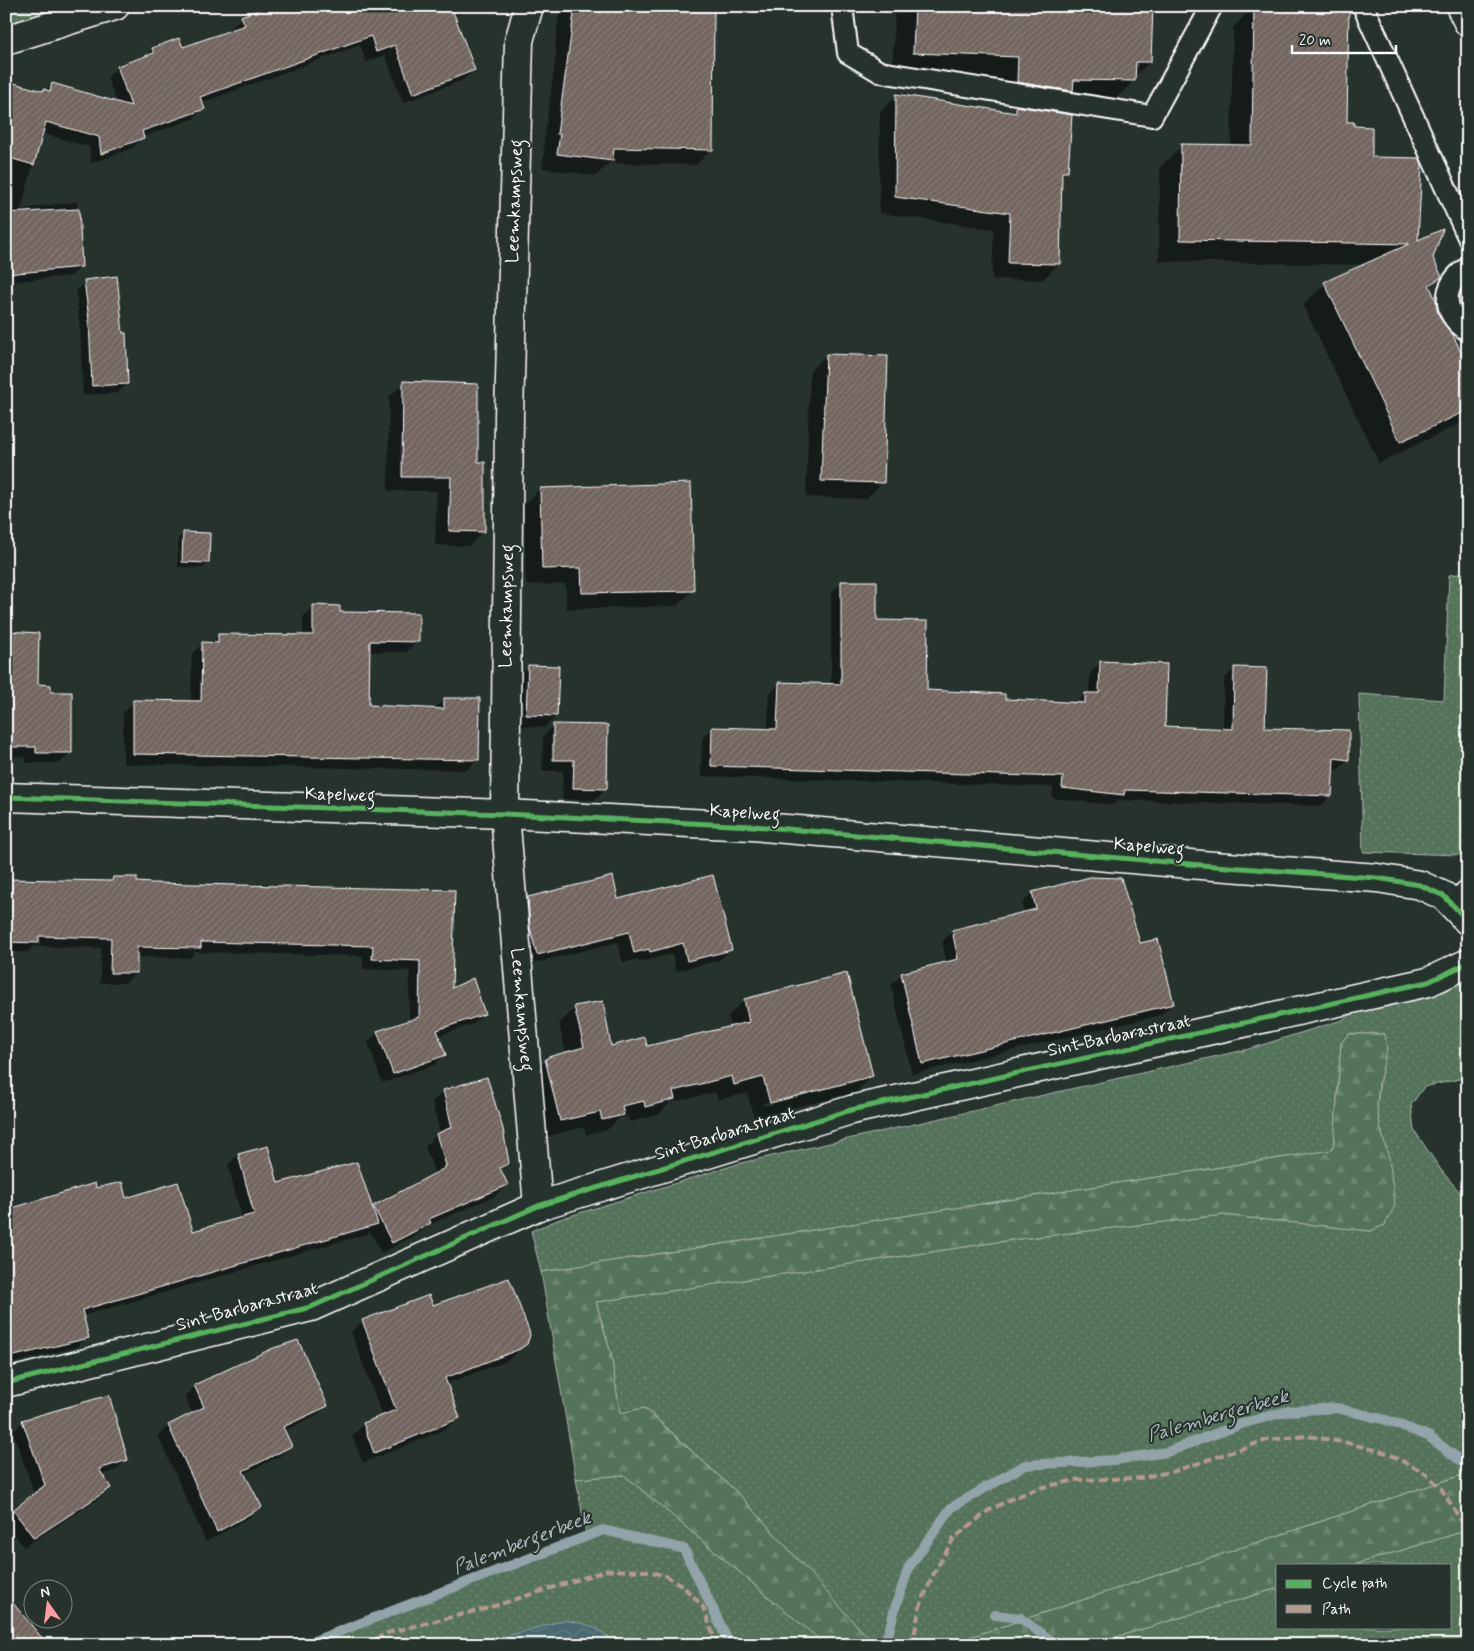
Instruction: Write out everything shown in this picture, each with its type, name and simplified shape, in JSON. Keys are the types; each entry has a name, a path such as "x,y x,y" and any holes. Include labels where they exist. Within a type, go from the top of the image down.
{"street":[{"path":"6,40 115,6"},
{"name":"Leemkampsweg","path":"529,6 519,41 509,416 505,814 538,1206"},
{"path":"1460,6 1468,22"},
{"name":"Kapelweg","path":"6,797 505,814 752,826 1201,865 1377,878 1420,885 1462,905"},
{"name":"Sint Barbarastraat","path":"6,1383 312,1307 538,1206 851,1110 1428,982 1468,963"}],"lane":[{"path":"842,6 848,52 880,72 1152,116 1212,6"},
{"path":"1363,6 1468,237"},
{"path":"1468,267 1455,278 1448,293 1448,305 1452,316 1459,325 1468,331"}],"green space":[{"path":"6,6 82,6 6,31"},
{"path":"1468,573 1468,852 1462,855 1363,852 1359,694 1444,700 1449,575"},
{"path":"1460,951 1468,958 1468,1077 1424,1087 1411,1105 1414,1130 1441,1170 1468,1202 1468,1473 946,1645 877,1645 859,1628 739,1494 645,1408 620,1414 611,1354 596,1302 1011,1240 1223,1215 1370,1231 1385,1225 1389,1158 1380,1127 1377,1106 1385,1034 1349,1034 1341,1043 1332,1150 541,1272 531,1231 560,1219 741,1163 1249,1049 1342,1020"},
{"path":"1349,1034 1385,1034 1387,1049 1379,1083 1377,1106 1380,1127 1389,1158 1395,1205 1385,1225 1370,1231 1223,1215 1011,1240 596,1302 611,1354 620,1413 644,1408 739,1494 859,1628 877,1645 826,1645 624,1475 576,1479 541,1272 1332,1150 1341,1043"},
{"path":"1468,1473 1468,1530 1356,1564 1276,1564 1276,1589 1090,1645 946,1645"},
{"path":"624,1475 826,1645 615,1645 608,1636 486,1642 469,1645 312,1645 586,1534 576,1479"},
{"path":"1468,1530 1468,1645 1090,1645 1276,1589 1276,1628 1452,1628 1452,1564 1356,1564"}],"water":[{"path":"564,1620 592,1627 604,1634 615,1645 469,1645 486,1642"}],"building":[{"path":"268,6 451,6 475,70 413,94 395,45 376,52 371,36 200,97 205,109 142,131 144,138 101,154 99,137 46,122 34,165 6,157 6,81 43,91 44,89 50,91 52,83 131,106 117,66 154,53 152,48 179,38 183,47 245,25 241,16"},
{"path":"575,6 714,6 713,150 614,148 613,161 557,154 560,134 557,134"},
{"path":"915,6 1153,6 1151,62 1136,62 1135,81 1074,80 1073,91 1017,82 1018,57 913,53"},
{"path":"1254,6 1349,6 1347,122 1354,122 1354,126 1372,127 1372,157 1419,158 1422,163 1418,240 1443,229 1433,258 1442,277 1429,285 1442,321 1452,333 1468,367 1468,410 1400,442 1324,282 1409,244 1180,240 1181,144 1252,145"},
{"path":"896,94 1016,113 1016,106 1072,115 1068,172 1062,172 1060,264 1008,263 1010,213 895,197"},
{"path":"79,209 82,267 6,274 6,213"},
{"path":"117,276 123,333 126,333 128,384 92,386 89,320 84,280"},
{"path":"826,354 888,356 884,483 821,481"},
{"path":"403,381 478,384 478,462 485,462 485,532 449,531 451,477 402,477"},
{"path":"691,483 694,591 582,593 581,568 542,569 540,488"},
{"path":"183,532 210,533 209,563 182,562"},
{"path":"841,581 877,581 877,620 928,621 927,690 1005,694 1005,699 1085,703 1085,693 1099,693 1100,661 1167,664 1165,726 1233,729 1234,667 1267,668 1265,728 1349,730 1349,760 1334,758 1332,796 1125,790 1124,795 1062,788 1063,777 711,766 712,727 777,729 779,682 841,684"},
{"path":"313,605 340,606 340,612 419,613 419,642 370,641 369,705 444,709 444,698 480,698 479,760 133,754 133,700 201,701 202,642 218,643 218,634 313,635"},
{"path":"6,631 39,633 38,684 51,685 51,692 72,692 72,753 36,753 36,747 6,747"},
{"path":"528,665 559,666 557,716 526,715"},
{"path":"553,724 608,725 607,789 573,788 574,760 553,760"},
{"path":"713,875 732,950 687,961 683,943 650,952 649,949 634,953 629,932 537,955 530,928 528,897 613,876 618,899"},
{"path":"113,877 137,877 137,882 152,883 455,890 452,988 473,978 485,1014 437,1030 446,1055 393,1074 377,1031 419,1017 420,961 372,959 373,946 201,942 201,948 137,947 137,973 110,973 111,938 39,936 39,943 6,942 6,879 112,881"},
{"path":"1090,877 1121,878 1140,943 1158,939 1174,1004 922,1064 901,973 958,959 952,930 1036,909 1032,892"},
{"path":"847,973 873,1076 770,1103 763,1077 734,1085 732,1076 673,1091 675,1099 645,1107 644,1101 622,1106 624,1115 602,1120 600,1112 560,1121 545,1059 584,1047 574,1006 603,1001 611,1046 645,1037 647,1046 749,1022 744,999"},
{"path":"487,1077 503,1129 509,1163 500,1168 508,1185 429,1219 431,1223 392,1243 373,1206 445,1168 446,1165 436,1134 452,1127 443,1090"},
{"path":"268,1146 278,1183 357,1162 378,1224 82,1310 89,1338 6,1358 6,1210 95,1183 96,1188 122,1182 126,1198 178,1182 193,1231 254,1214 238,1154"},
{"path":"509,1278 529,1331 530,1335 527,1344 520,1349 445,1378 460,1418 374,1453 363,1423 396,1410 362,1320 429,1295 433,1305"},
{"path":"298,1340 328,1406 283,1427 292,1446 243,1471 262,1507 217,1532 168,1425 204,1407 194,1385 271,1349"},
{"path":"109,1395 128,1460 99,1469 111,1488 34,1538 13,1510 45,1485 22,1420"},
{"path":"6,1595 22,1614 22,1628 34,1628 48,1645 6,1645"}],"waterway":[{"name":"Palembergerbeek","path":"880,1645 888,1635 909,1567 951,1508 1025,1465 1115,1460 1167,1452 1244,1423 1288,1411 1337,1408 1386,1420 1428,1436 1468,1466"},
{"name":"Palembergerbeek","path":"304,1645 603,1530 684,1549 730,1645"},
{"name":"Palembergerbeek","path":"995,1615 1020,1618 1057,1645"}],"marked path":[{"path":"915,1645 915,1631 920,1606 934,1573 954,1538 988,1511 1039,1488 1076,1480 1140,1478 1175,1471 1267,1440 1308,1436 1348,1443 1387,1453 1425,1473 1441,1488 1468,1532"},
{"path":"365,1645 387,1633 488,1608 608,1570 647,1571 666,1576 680,1584 703,1607 717,1645"}],"cycle path":[{"path":"6,797 505,814 752,826 1201,865 1377,878 1420,885 1444,896 1468,921"},
{"path":"6,1383 311,1307 538,1206 851,1110 1428,982 1468,963"}]}
